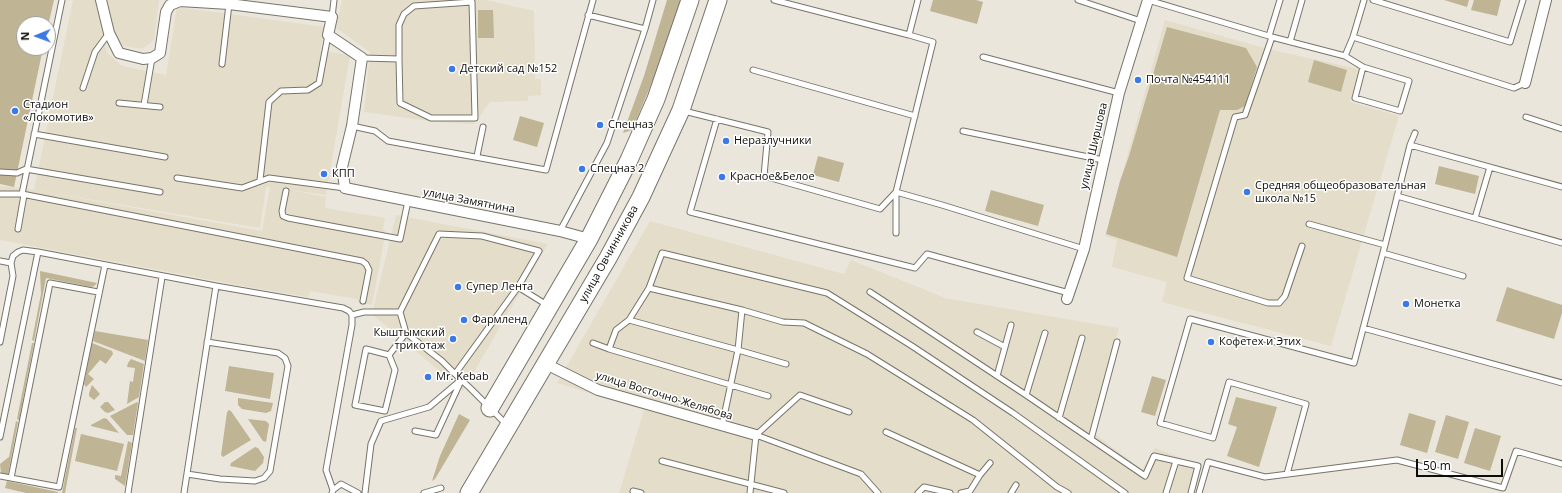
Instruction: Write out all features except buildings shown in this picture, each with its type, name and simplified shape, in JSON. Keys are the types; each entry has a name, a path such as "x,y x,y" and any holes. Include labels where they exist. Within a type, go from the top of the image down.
{"main road":[{"path":"490,408 589,239 629,160 656,99 690,0"},
{"name":"улица Овчинникова","path":"469,493 608,258 638,203 681,110 718,0"}],"street":[{"path":"101,0 109,33 119,53 143,59 152,58 160,53 168,2 180,1 229,4 332,17 328,35 362,58 352,126 342,167 345,188"},
{"name":"улица Ширшова","path":"1068,296 1084,249 1119,93 1148,0"},
{"path":"1525,82 1546,0"},
{"name":"улица Замятнина","path":"345,188 560,231 589,239"},
{"name":"улица Восточно-Желябова","path":"546,364 598,390 756,435"}],"lane":[{"path":"18,229 26,169 62,0"},
{"path":"332,17 334,0"},
{"path":"352,126 375,131 388,140 546,170 593,0"},
{"path":"560,231 607,143 645,29 653,0"},
{"path":"774,0 933,42 896,192 896,234"},
{"path":"908,35 918,0"},
{"path":"1078,0 1141,21"},
{"path":"1148,0 1290,42 1345,56 1363,67 1409,81 1400,111 1355,98 1363,67"},
{"path":"1280,0 1271,36 1246,115 1234,117 1187,278 1268,303 1278,303 1285,296 1302,246"},
{"path":"1290,42 1302,0"},
{"path":"1345,56 1353,37 1364,0"},
{"path":"1373,0 1510,42 1524,0"},
{"path":"472,2 475,118 431,118 400,103 399,59 399,25 404,14 414,6 472,2"},
{"path":"222,64 229,4"},
{"path":"588,15 645,29"},
{"path":"83,88 95,52 109,33"},
{"path":"260,180 269,102 281,91 308,90 319,83 328,35"},
{"path":"1353,37 1514,88 1525,82"},
{"path":"984,57 1119,93"},
{"path":"144,105 152,58"},
{"path":"362,58 399,59"},
{"path":"753,70 915,116"},
{"path":"119,103 160,107"},
{"path":"681,110 768,132 764,176 880,209 896,192"},
{"path":"1526,118 1562,129"},
{"path":"717,119 690,212 889,259 916,268 927,254 1068,296"},
{"path":"477,156 483,127"},
{"path":"963,131 1103,160"},
{"path":"1287,474 1306,404 1229,382 1213,438 1160,423 1190,319 1354,363 1384,253 1410,145 1415,133"},
{"path":"34,134 165,157"},
{"path":"1410,145 1562,187"},
{"path":"1475,218 1490,167"},
{"path":"0,172 17,174 26,169 160,192"},
{"path":"177,178 242,188 260,180 269,178 345,188"},
{"path":"286,191 282,211 283,216 400,239 408,201"},
{"path":"896,192 1084,249"},
{"path":"0,194 23,194 362,261 366,264 369,270 363,300"},
{"path":"1397,196 1562,243"},
{"path":"1309,224 1386,245"},
{"path":"454,374 518,287 539,251 482,236 439,234 400,312 406,333 442,361 454,374 508,426"},
{"path":"0,342 13,276 11,263 13,256 23,250 162,277 343,308 349,311 352,315 352,325 326,470 332,492 341,484 358,493"},
{"path":"0,438 38,252"},
{"path":"1384,253 1463,276"},
{"path":"609,349 616,330 629,320 649,288 662,254 826,293 912,346 1014,413 1125,493"},
{"path":"0,261 11,263"},
{"path":"0,476 59,487 104,265"},
{"path":"128,493 162,277"},
{"path":"11,478 50,282 98,292"},
{"path":"184,493 216,286"},
{"path":"518,287 550,307"},
{"path":"649,288 742,310 783,322 804,323 867,354 973,420 1057,487 1068,493"},
{"path":"870,292 1145,476 1154,456 1198,466 1191,493"},
{"path":"722,426 738,350 742,310"},
{"path":"352,315 364,312 400,312"},
{"path":"629,320 786,364"},
{"path":"997,376 1011,325"},
{"path":"1363,328 1562,382"},
{"path":"977,332 1005,347"},
{"path":"389,355 406,333"},
{"path":"1026,395 1045,333"},
{"path":"1059,418 1082,338"},
{"path":"187,474 220,479 255,481 264,478 270,471 288,366 285,358 278,353 207,342"},
{"path":"593,342 609,349 768,396"},
{"path":"1091,439 1117,342"},
{"path":"366,349 389,355 395,370 385,411 355,405 366,349"},
{"path":"415,431 436,435 461,380"},
{"path":"365,493 371,444 381,422 429,407 461,380"},
{"path":"750,493 756,435 800,395 849,412"},
{"path":"886,432 980,475"},
{"path":"756,435 861,474 878,493"},
{"path":"1199,493 1208,462 1265,477 1397,460 1503,488 1516,451 1562,464"},
{"path":"662,461 784,493"},
{"path":"1166,493 1176,461"},
{"path":"961,493 970,491 990,463"},
{"path":"1011,493 1016,485"},
{"path":"424,493 441,488"},
{"path":"918,493 924,488 950,493"},
{"path":"634,491 641,493"}],"shaded area":[{"name":"Стадион «Локомотив»","path":"0,0 54,0 50,16 16,16 16,56 41,56 14,187 0,184"},
{"path":"73,0 97,0 107,53 122,66 166,75 177,7 325,27 320,51 350,55 326,195 290,190 326,197 325,208 385,218 383,230 385,230 385,236 372,305 358,302 357,299 310,291 308,297 254,288 0,240 0,186 22,188 262,231 270,187 266,187 260,228 34,190"},
{"path":"107,0 159,0 154,40 142,49 123,46 113,31"},
{"name":"Детский сад №152","path":"342,0 486,0 534,11 535,79 541,79 541,95 528,96 528,101 490,102 474,124 436,122 364,112 370,52 336,28"},
{"path":"667,0 681,0 660,63 632,130 623,133 644,76"},
{"path":"933,0 976,0 983,2 977,24 930,11"},
{"path":"1444,0 1469,0 1467,7"},
{"path":"1474,0 1501,0 1497,16 1471,10"},
{"path":"478,10 493,10 494,38 478,38"},
{"name":"Средняя общеобразовательная школа №15","path":"1165,20 1268,49 1359,69 1350,102 1399,116 1331,346 1162,302 1167,282 1112,267 1117,240 1105,236"},
{"path":"1167,27 1246,48 1257,67 1245,106 1237,110 1220,110 1177,257 1106,234 1120,181 1129,156"},
{"path":"1314,60 1347,70 1341,92 1308,82"},
{"path":"520,116 544,123 537,147 513,140"},
{"path":"818,156 844,163 839,182 813,175"},
{"path":"1439,166 1479,176 1475,194 1435,184"},
{"path":"991,190 1044,205 1038,226 985,211"},
{"path":"396,215 548,244 463,391 372,314"},
{"path":"650,221 844,274 851,260 945,298 1119,328 1090,430 1142,470 1155,448 1198,464 1191,493 619,493 644,410 557,383"},
{"path":"40,271 97,283 91,287 46,278 34,341 32,340 41,294"},
{"path":"1507,287 1562,305 1562,313 1554,339 1496,321"},
{"path":"95,331 148,340 145,361 93,341"},
{"path":"32,343 34,343 19,420 17,419"},
{"path":"92,343 112,351 113,354 106,364 100,360 88,374 94,379 86,387 84,384"},
{"path":"131,359 144,364 139,397 127,404 130,381 133,382 135,368 127,367"},
{"path":"229,366 274,373 270,399 225,391"},
{"path":"1152,376 1166,380 1155,416 1141,412"},
{"path":"92,385 100,394 94,400 89,396"},
{"path":"1236,397 1277,407 1259,467 1227,456 1237,427 1228,424"},
{"path":"238,398 273,403 271,411 266,413 242,409 238,405"},
{"path":"105,402 108,402 115,410 108,413 105,412 100,407"},
{"path":"137,402 133,435 127,435 110,416"},
{"path":"229,410 251,440 223,457 221,455 227,412"},
{"path":"1409,413 1436,421 1427,453 1400,445"},
{"path":"459,414 470,420 435,479 432,481 440,456"},
{"path":"1446,415 1469,422 1458,459 1435,452"},
{"path":"104,418 107,419 119,433 91,426"},
{"path":"248,419 266,421 269,424 266,442 263,441"},
{"path":"16,421 18,422 8,474 1,473 0,464 9,457"},
{"path":"75,428 77,428 65,493 62,493"},
{"path":"1475,428 1501,436 1490,471 1464,463"},
{"path":"81,434 124,444 117,471 75,461"},
{"path":"128,441 132,443 125,486 115,479 115,475 121,476"},
{"path":"255,447 258,448 264,457 263,463 255,471 230,466 231,463"},
{"path":"7,481 58,493 26,493 5,488"}],"place":[{"name":"Детский сад №152","path":"452,69"},
{"name":"Почта №454111","path":"1138,80"},
{"name":"Стадион «Локомотив»","path":"15,111"},
{"name":"Спецназ","path":"600,125"},
{"name":"Неразлучники","path":"726,141"},
{"name":"Спецназ 2","path":"582,169"},
{"name":"КПП","path":"324,174"},
{"name":"Красное&Белое","path":"722,177"},
{"name":"Средняя общеобразовательная школа №15","path":"1247,192"},
{"name":"Супер Лента","path":"458,287"},
{"name":"Монетка","path":"1406,304"},
{"name":"Фармленд","path":"464,320"},
{"name":"Кыштымский трикотаж","path":"453,339"},
{"name":"Кофетех и Этих","path":"1211,342"},
{"name":"Mr. Kebab","path":"428,377"}]}
